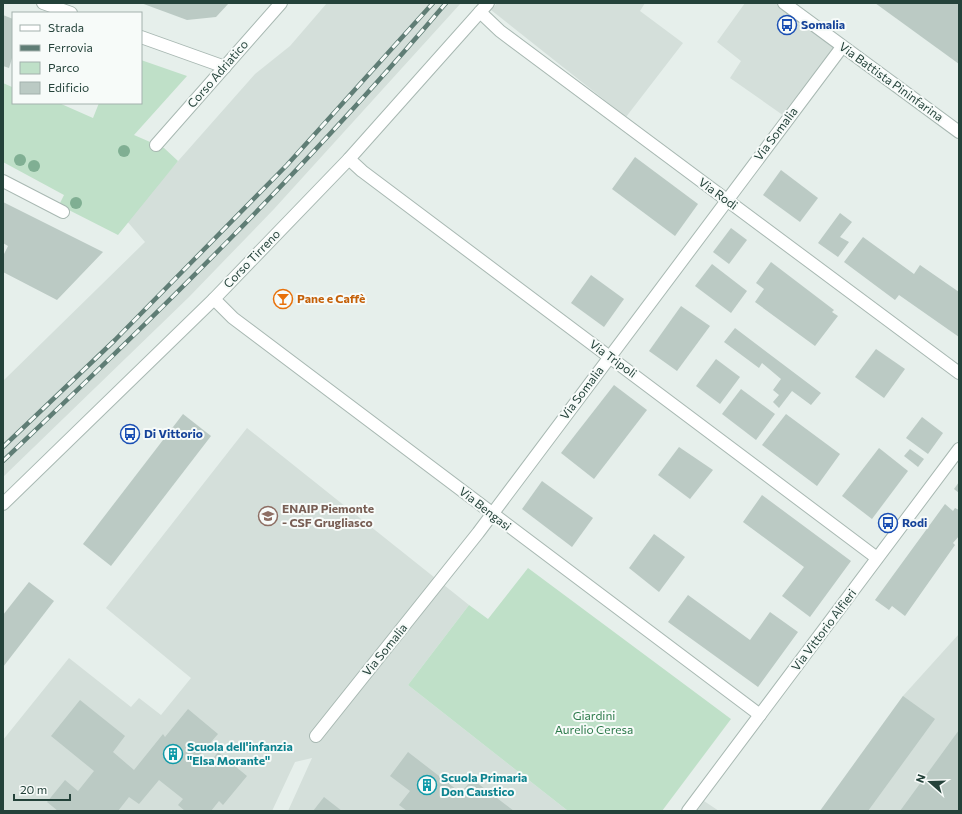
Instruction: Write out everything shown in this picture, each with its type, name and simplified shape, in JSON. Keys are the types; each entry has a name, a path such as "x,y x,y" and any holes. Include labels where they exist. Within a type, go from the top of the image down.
{"street":[{"path":"43,3 68,12"},
{"name":"Corso Adriatico","path":"156,145 281,3"},
{"name":"Corso Tirreno","path":"3,504 214,299 348,159 488,3"},
{"name":"Via Battista Pininfarina","path":"784,3 959,132"},
{"name":"Via Rodi","path":"480,12 500,31 959,374"},
{"path":"142,37 225,67"},
{"name":"Via Somalia","path":"316,736 492,514 842,46"},
{"name":"Via Tripoli","path":"348,159 877,558"},
{"path":"3,181 63,212"},
{"name":"Via Bengasi","path":"214,299 225,312 760,715"},
{"name":"Via Vittorio Alfieri","path":"688,811 959,449"}],"shaded area":[{"path":"327,3 461,3 274,209 189,297 3,477 3,381 145,242 126,220 255,74 290,46"},
{"path":"497,3 645,3 640,11 683,43 626,117 491,10"},
{"path":"745,3 788,3 844,43 787,118 730,78 741,61 717,42"},
{"path":"247,428 469,605 408,685 568,811 288,811 312,758 295,762 272,811 3,811 3,740 69,658 131,707 139,698 161,715 191,678 106,608"},
{"path":"959,634 959,811 820,811 903,696"},
{"path":"704,801 719,811 697,811"}],"green space":[{"path":"142,60 187,76 134,135 164,148 178,161 118,235 59,205 64,195 3,162 3,83 12,87 12,104 61,104 93,118 99,104 142,104"},
{"name":"Giardini Aurelio Ceresa","path":"528,568 731,719 662,811 568,811 408,685 469,605 488,619"}],"building":[{"path":"141,3 229,3 216,17 187,20"},
{"path":"875,3 959,3 959,64"},
{"path":"3,15 12,19 12,58 9,68 3,66"},
{"path":"635,157 698,204 675,236 612,189"},
{"path":"781,170 818,198 800,222 763,195"},
{"path":"3,202 103,252 57,300 3,272 3,256 8,246 3,243"},
{"path":"840,213 852,222 840,237 849,242 838,257 818,243"},
{"path":"731,228 747,240 729,264 713,252"},
{"path":"863,237 914,274 920,265 959,292 959,337 899,295 895,300 844,262"},
{"path":"771,262 834,310 832,312 838,316 815,346 755,302 764,289 756,283"},
{"path":"712,264 747,291 731,313 695,286"},
{"path":"591,275 624,299 604,327 571,303"},
{"path":"681,306 710,326 677,371 649,351"},
{"path":"735,328 821,393 811,405 792,391 779,408 773,402 779,395 773,390 781,379 762,363 759,368 724,342"},
{"path":"876,349 905,369 884,398 855,377"},
{"path":"716,359 740,377 720,404 696,386"},
{"path":"614,385 647,410 594,479 561,453"},
{"path":"741,389 775,414 756,440 722,414"},
{"path":"183,414 211,436 111,566 83,544"},
{"path":"786,414 840,454 817,486 762,445"},
{"path":"922,417 943,433 928,454 906,438"},
{"path":"679,447 713,470 690,499 658,475"},
{"path":"879,448 908,471 872,519 842,496"},
{"path":"910,449 924,459 918,467 904,456"},
{"path":"542,481 593,518 572,547 522,509"},
{"path":"959,482 959,493 954,489"},
{"path":"762,495 851,561 810,617 782,596 804,567 743,522"},
{"path":"945,504 953,511 955,508 959,510 959,536 953,543 955,545 905,616 892,606 889,610 875,600"},
{"path":"654,534 685,557 659,592 629,568"},
{"path":"29,582 54,601 3,667 3,615"},
{"path":"688,595 750,640 770,612 798,632 758,687 668,622"},
{"path":"903,696 935,719 868,811 820,811"},
{"name":"Scuola dell'infanzia \"Elsa Morante\"","path":"80,700 125,736 113,752 134,770 163,734 165,737 188,709 218,734 198,757 208,765 218,752 247,776 223,805 219,801 211,811 185,811 178,805 183,799 159,780 139,804 129,797 118,811 58,811 47,802 65,780 78,791 94,771 51,736"},
{"path":"959,730 959,811 900,811"},
{"name":"Scuola Primaria Don Caustico","path":"408,752 461,793 472,779 514,811 407,811 399,805 410,791 390,776"},
{"path":"324,797 342,811 313,811"}],"railway":[{"path":"3,447 115,340 287,165 433,3"},
{"path":"3,461 118,351 231,238 341,122 446,3"}],"place":[{"name":"Somalia","path":"787,25"},
{"name":"Pane e Caffè","path":"283,299"},
{"name":"Di Vittorio","path":"130,434"},
{"name":"ENAIP Piemonte - CSF Grugliasco","path":"268,516"},
{"name":"Rodi","path":"888,523"},
{"name":"Scuola dell'infanzia \"Elsa Morante\"","path":"173,754"},
{"name":"Scuola Primaria Don Caustico","path":"427,785"}]}
